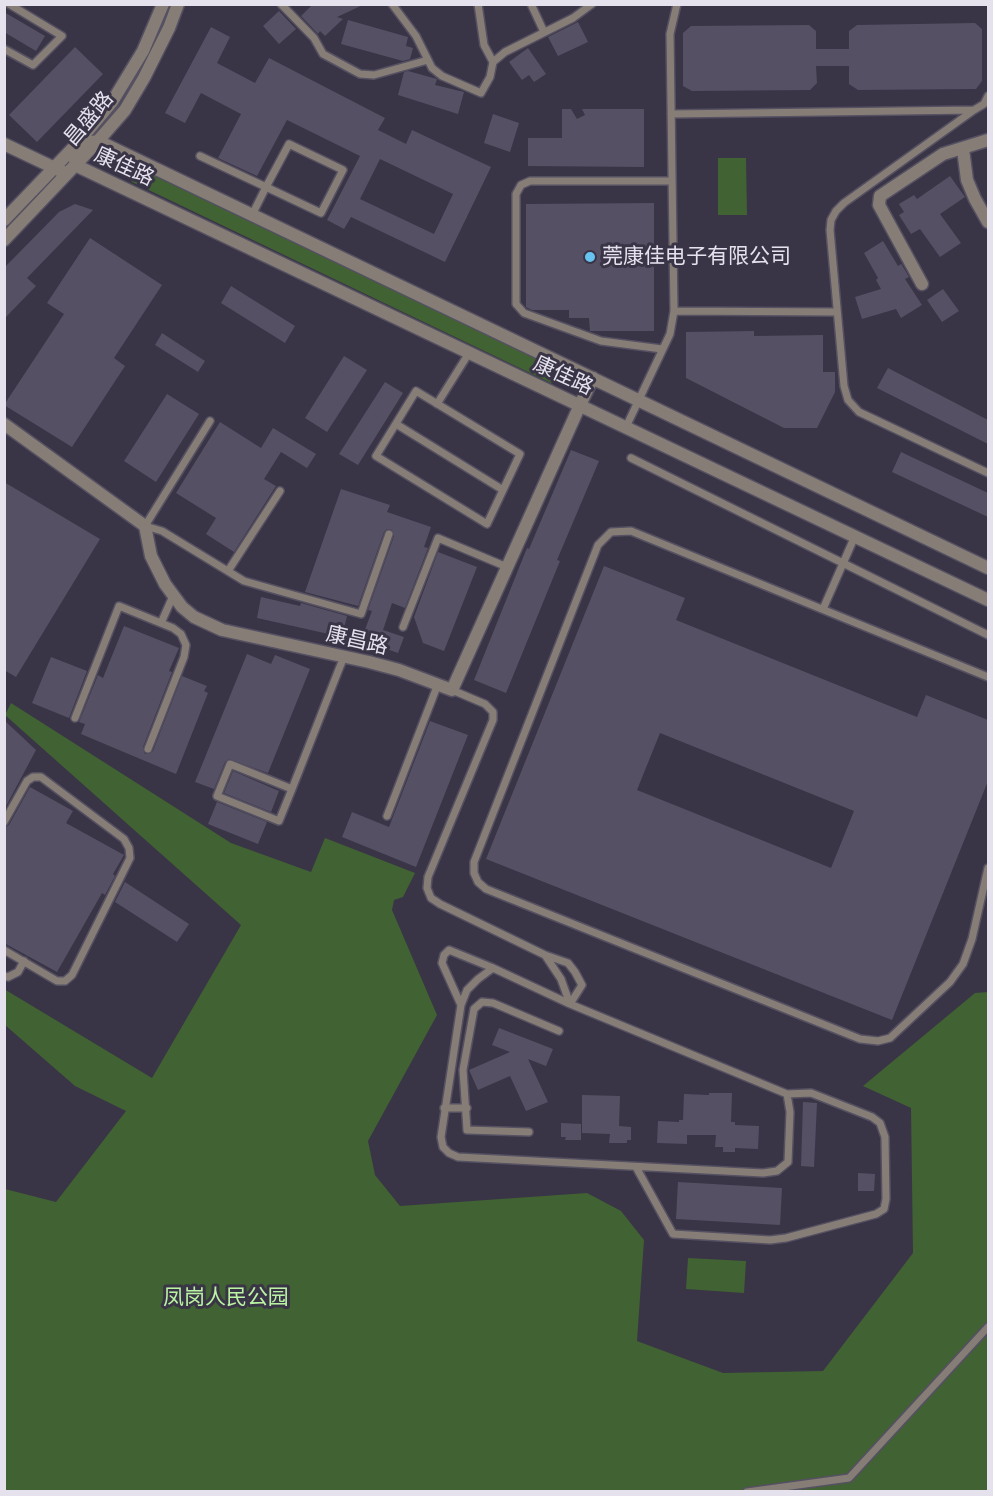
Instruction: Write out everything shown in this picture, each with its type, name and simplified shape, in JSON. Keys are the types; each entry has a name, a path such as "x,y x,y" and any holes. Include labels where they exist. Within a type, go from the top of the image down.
{"street":[{"name":"昌盛路","path":"4,220 107,109 144,51 163,4"},
{"name":"昌盛路","path":"4,240 125,110 169,28 178,4"},
{"path":"922,284 879,205 880,196 944,154 988,140"},
{"name":"康佳路","path":"988,568 98,141 76,145 71,169 580,405 988,600"},
{"path":"4,144 54,168 71,169"},
{"path":"963,148 968,180 975,199 988,222"},
{"path":"452,690 594,378"},
{"path":"4,424 146,526"},
{"name":"康昌路","path":"146,526 151,555 172,596 194,617 222,630 399,670 452,690"}],"lane":[{"path":"4,49 33,65 63,36 9,4"},
{"path":"281,4 314,38 323,54 360,74 374,75 428,60"},
{"path":"392,4 412,30 428,60 442,76 481,93 490,77 493,62 484,45 478,4"},
{"path":"531,4 544,32"},
{"path":"493,62 512,48 573,18 592,4"},
{"path":"626,427 669,334 674,311 670,34 677,4"},
{"path":"988,96 984,104 844,203 831,220 830,230 844,386 848,400 859,412 988,473"},
{"path":"671,114 974,110"},
{"path":"200,156 267,187 321,213 342,170 289,144 267,187 252,215"},
{"path":"662,349 601,341 524,313 516,304 516,194 520,185 530,181 672,181"},
{"path":"674,311 837,312"},
{"path":"437,404 469,353"},
{"path":"416,391 437,404 520,454 487,524 376,456 416,391"},
{"path":"210,421 146,526 162,531 244,581 361,614 390,534"},
{"path":"396,424 503,490"},
{"path":"631,458 988,635"},
{"path":"228,571 280,491"},
{"path":"988,677 631,531 611,532 598,545 474,862 474,873 478,882 486,889 860,1040 878,1041 890,1038 950,982 963,964 972,939 988,868"},
{"path":"823,609 855,536"},
{"path":"403,627 438,538 507,567"},
{"path":"161,623 172,596"},
{"path":"75,718 119,606 173,628 181,634 186,645 184,657 148,749"},
{"path":"292,789 230,764 217,796 279,821 292,789 344,657"},
{"path":"387,816 438,684"},
{"path":"452,690 485,704 493,712 493,720 429,877 427,888 431,898 440,904 545,956 568,963 582,985 570,1004"},
{"path":"4,822 27,781 33,777 41,777 124,839 129,848 130,858 72,975 65,981 57,981 4,950"},
{"path":"461,1005 442,963 444,954 450,950 570,1004 787,1094 811,1093 872,1117 880,1123 885,1137 886,1199 884,1209 876,1214 786,1238 770,1240 673,1234 636,1167"},
{"path":"545,956 561,979 570,1004"},
{"path":"4,976 8,977 18,972 24,961"},
{"path":"493,968 467,990 461,1005 441,1137 443,1147 458,1157 763,1173 777,1171 788,1162 789,1155 790,1112 787,1094"},
{"path":"529,1132 467,1130 463,1070 474,1009 482,1002 493,1003 559,1031"},
{"path":"444,1108 467,1108"},
{"path":"747,1491 849,1478 988,1327"}],"green space":[{"path":"718,158 746,158 747,215 718,215"},
{"path":"138,168 558,369 562,374 562,380 558,383 551,383 132,182 128,178 128,172"},
{"name":"凤岗人民公园","path":"11,703 231,843 311,872 325,838 415,873 403,897 394,900 392,910 437,1015 368,1141 375,1175 400,1206 587,1193 621,1211 644,1240 637,1341 723,1373 823,1371 913,1253 911,1108 863,1086 975,993 988,992 988,1491 5,1491 5,1189 56,1202 126,1111 75,1086 5,1025 4,989 152,1078 241,925 5,715"},
{"path":"688,1258 746,1261 744,1293 686,1289"}],"building":[{"path":"313,4 365,4 337,17 343,19 325,36 320,31 318,34 301,16"},
{"path":"279,11 296,29 279,44 263,26"},
{"path":"4,12 45,36 36,51 4,32"},
{"path":"348,20 408,37 406,46 413,48 410,59 403,61 341,44"},
{"path":"578,22 588,42 558,56 548,37"},
{"path":"975,23 982,29 982,81 976,89 858,90 849,84 849,66 816,66 817,83 810,90 692,91 683,86 683,33 691,26 809,25 816,31 816,49 849,49 849,31 857,25"},
{"path":"211,27 230,37 217,63 255,83 269,58 385,118 378,130 406,144 412,130 491,167 445,262 351,217 344,229 327,220 360,156 287,120 257,176 218,158 241,114 201,93 185,123 165,113","holes":["380,159 453,194 434,234 360,199"]},
{"path":"75,47 103,74 37,142 9,115"},
{"path":"528,48 546,74 534,82 529,75 522,80 509,62"},
{"path":"408,71 437,79 435,85 464,92 458,114 398,95 404,72"},
{"path":"562,109 571,109 577,119 585,115 582,109 644,109 644,167 528,166 528,138 562,138"},
{"path":"493,114 519,123 510,152 484,143"},
{"path":"950,176 965,197 940,214 961,243 940,257 920,229 911,234 899,215 904,212 899,204 914,195 917,199"},
{"name":"莞康佳电子有限公司","path":"654,203 654,331 590,331 589,318 569,318 569,310 532,310 526,307 526,204"},
{"path":"75,204 93,210 27,278 36,286 4,319 4,268 59,212"},
{"path":"90,238 162,285 114,358 125,366 72,447 4,405 64,314 47,303"},
{"path":"883,241 898,266 902,265 909,277 905,279 922,305 901,318 896,309 862,319 855,297 881,289 876,280 878,278 864,253"},
{"path":"231,286 295,326 285,343 221,303"},
{"path":"943,289 959,311 942,322 927,300"},
{"path":"754,331 754,336 823,335 823,372 835,372 835,392 817,428 784,428 686,378 686,332"},
{"path":"162,333 205,361 198,372 155,345"},
{"path":"344,356 367,370 327,432 305,418"},
{"path":"888,368 988,420 988,444 877,388"},
{"path":"385,382 403,393 358,465 339,454"},
{"path":"167,394 199,414 156,482 124,461"},
{"path":"220,422 261,448 273,428 316,454 307,468 281,452 264,479 276,486 234,552 206,534 216,518 176,493"},
{"path":"571,450 599,461 557,560 560,561 506,693 474,680 527,548 529,549"},
{"path":"901,452 988,493 988,517 892,472"},
{"path":"4,482 100,539 16,677 4,670"},
{"path":"341,489 390,505 387,512 431,527 424,547 428,548 405,608 392,603 383,630 404,637 398,653 361,640 372,611 368,610 394,536 391,529 384,532 358,606 305,592"},
{"path":"438,552 477,567 444,651 423,643 414,617"},
{"path":"604,566 685,598 676,620 917,717 926,695 988,720 988,781 892,1020 486,859","holes":["660,733 854,811 831,868 637,790"]},
{"path":"261,597 300,606 301,603 347,616 342,637 257,618"},
{"path":"124,626 179,648 143,747 145,754 153,751 182,676 207,686 204,691 208,693 176,774 81,734 85,724 79,722 98,675 103,678"},
{"path":"247,654 271,664 275,655 310,669 268,773 229,759 225,762 214,789 195,782"},
{"path":"51,657 87,671 69,718 32,703"},
{"path":"4,720 36,750 4,810"},
{"path":"430,721 468,735 416,867 342,837 352,812 389,827"},
{"path":"233,771 279,791 271,812 224,793"},
{"path":"30,787 73,811 66,823 124,855 105,895 102,893 57,972 4,943 4,828 9,825"},
{"path":"217,802 267,822 258,844 208,824"},
{"path":"125,882 189,924 177,942 115,902"},
{"path":"499,1028 553,1049 546,1066 528,1059 548,1102 526,1111 510,1076 478,1090 469,1070 510,1052 492,1045"},
{"path":"709,1093 732,1093 731,1122 735,1122 735,1125 759,1126 758,1149 735,1148 735,1152 723,1152 723,1147 715,1147 716,1135 687,1135 687,1144 657,1143 658,1121 679,1122 683,1120 684,1094 709,1095"},
{"path":"582,1095 620,1096 619,1126 631,1127 631,1140 627,1140 627,1143 609,1143 610,1134 582,1133"},
{"path":"803,1102 817,1103 814,1167 801,1166"},
{"path":"561,1123 581,1124 581,1140 565,1140 566,1137 561,1137"},
{"path":"858,1173 875,1174 874,1191 858,1191"},
{"path":"678,1182 782,1188 780,1225 676,1219"}],"place":[{"name":"莞康佳电子有限公司","path":"590,257"}]}
